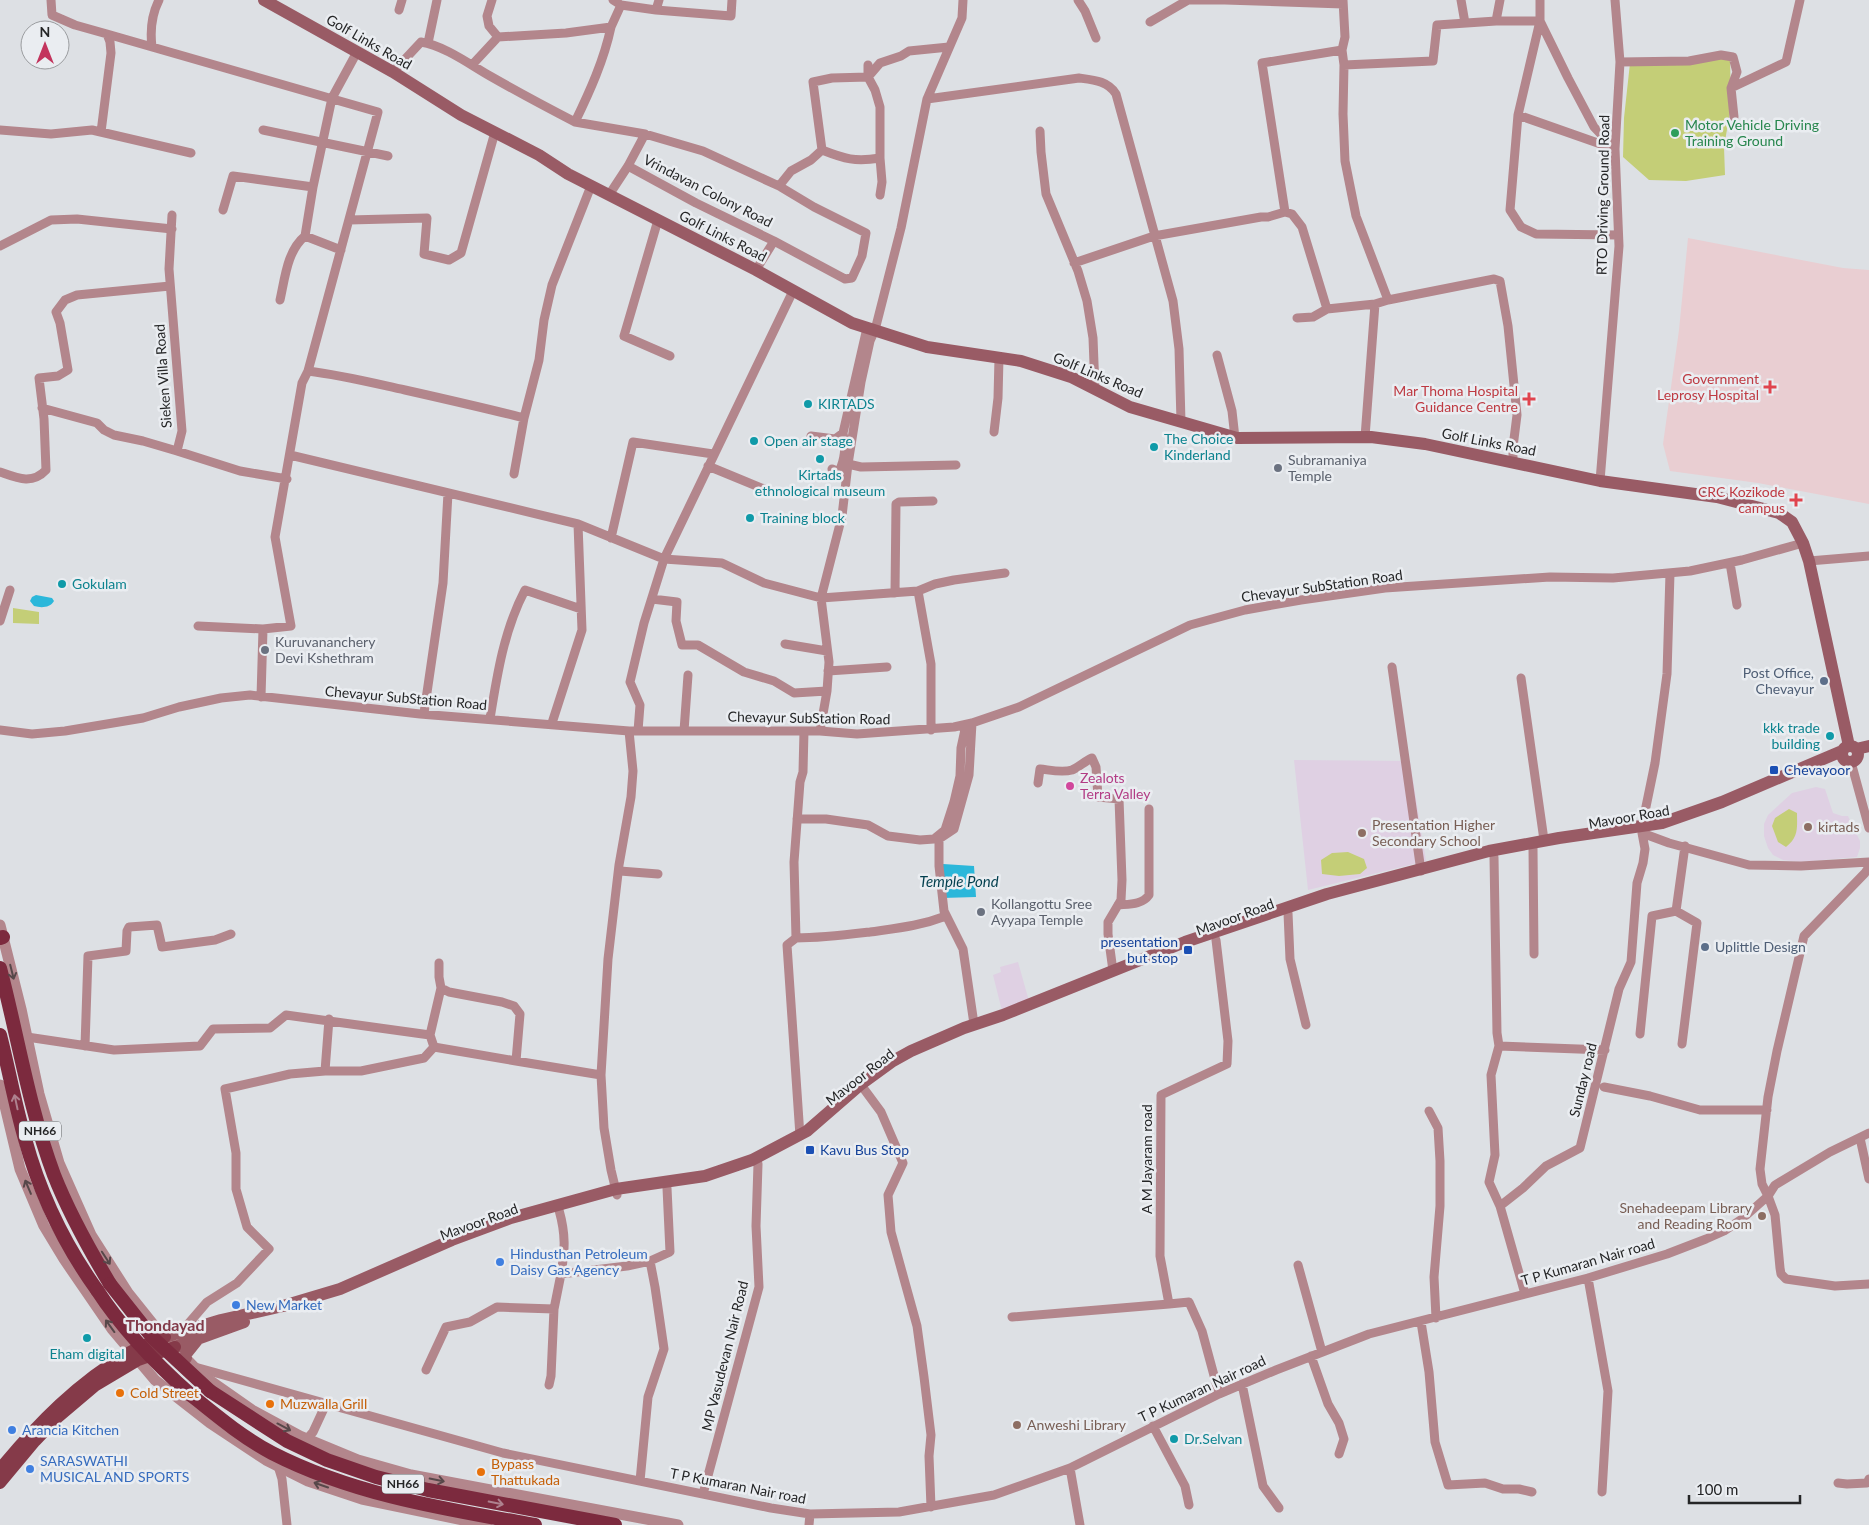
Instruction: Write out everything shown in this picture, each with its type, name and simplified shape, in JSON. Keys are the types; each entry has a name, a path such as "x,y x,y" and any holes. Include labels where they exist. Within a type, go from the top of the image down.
{"highway":[{"name":"NH66","path":"0,968 32,1104 49,1160 69,1209 88,1247 110,1284 152,1337 210,1391 287,1441 327,1460 376,1477 428,1490 615,1525"},
{"name":"NH66","path":"0,1036 24,1139 47,1203 79,1265 133,1338 163,1370 235,1430 270,1452 305,1469 359,1489 405,1500 535,1525"}],"main road":[{"name":"Golf Links Road","path":"264,0 393,72 461,115 540,156 568,174 756,270 852,323 927,347 1021,361 1070,377 1130,408 1235,438 1365,437 1425,444 1600,481 1717,497 1779,513 1792,522 1803,543 1809,561 1853,754"},
{"name":"Mavoor Road","path":"0,1483 57,1418 134,1356 175,1347 247,1321 341,1295 453,1246 511,1224 616,1192 704,1183 811,1136 864,1089 895,1066 928,1049 1157,959 1188,950 1326,901 1533,848 1642,829 1705,809 1853,754 1869,746"},
{"name":"Mavoor Road","path":"0,1468 36,1426 79,1386 165,1337 221,1320 318,1297 452,1240 511,1218 616,1192 705,1176 757,1161 807,1132 860,1085 893,1061 928,1043 1185,942 1305,901 1489,851 1544,840 1642,829"},
{"path":"190,1363 186,1354 198,1339"}],"street":[{"path":"51,0 52,14 75,25 378,112 308,371 302,383 287,479 275,537 291,626 263,629 198,626"},
{"path":"152,47 150,31 159,0"},
{"path":"399,10 402,0"},
{"path":"393,72 421,42 428,43 436,0"},
{"path":"492,0 487,16 489,26 498,37"},
{"path":"656,10 659,0"},
{"path":"575,122 588,96 607,48 617,3 656,10 731,16 732,0"},
{"path":"832,469 839,472 842,464 846,448 843,433 871,329 902,228 927,100 962,18 963,0"},
{"path":"1078,0 1085,11 1096,38"},
{"path":"1150,22 1188,0 1343,2 1345,37 1342,50 1344,66 1345,162 1356,216 1388,300"},
{"path":"1461,0 1465,23"},
{"path":"1496,21 1500,0"},
{"path":"1540,0 1540,21 1518,116 1510,210 1520,227 1536,234 1618,235"},
{"name":"RTO Driving Ground Road","path":"1600,481 1618,235 1615,149 1620,62 1615,0"},
{"path":"1731,88 1786,62 1800,0"},
{"path":"1344,66 1433,61 1437,25 1496,21 1540,21"},
{"path":"1540,21 1594,127 1615,149"},
{"path":"472,66 498,37 566,33 611,27"},
{"path":"101,132 110,54 110,42 107,34"},
{"name":"Vrindavan Colony Road","path":"428,43 575,122 645,134 703,151 779,186 814,207 866,233 862,256 852,278 845,279 628,166"},
{"path":"822,150 813,82 832,78 868,77 880,63 901,56 909,51 949,47"},
{"path":"1285,212 1262,62 1342,50"},
{"path":"280,300 291,253 298,242 305,236 313,187 332,98 357,52"},
{"path":"1620,62 1689,61 1720,55 1733,57 1737,72 1731,88 1734,117"},
{"path":"868,65 868,77 876,90 880,107 882,182 880,195"},
{"path":"927,100 1079,78 1102,82 1112,87 1116,94 1173,301 1179,350 1181,422"},
{"path":"1518,116 1615,149"},
{"path":"0,130 51,134 92,130 191,153"},
{"path":"263,130 388,156"},
{"path":"1040,131 1046,194 1087,301 1093,338 1094,389"},
{"path":"349,220 427,218 424,254 450,260 461,252 495,132"},
{"name":"Vrindavan Colony Road","path":"609,195 628,166 645,134"},
{"path":"822,150 845,159 865,160 880,158"},
{"path":"779,186 791,171 811,160 822,150"},
{"path":"223,210 233,176 313,187"},
{"path":"514,474 524,418 539,360 544,320 552,285 591,186"},
{"path":"1074,263 1154,236 1261,217 1268,218 1285,212 1292,214 1302,227 1327,309"},
{"name":"Sieken Villa Road","path":"42,408 97,423 104,430 114,434 143,440 177,451 182,431 170,286 169,264 172,216"},
{"path":"0,246 51,220 77,219 172,229"},
{"path":"658,220 624,336 670,356"},
{"path":"305,236 341,250"},
{"name":"Vrindavan Colony Road","path":"756,270 774,241"},
{"path":"1297,318 1313,316 1327,309 1375,304 1494,279 1500,282 1508,326 1517,415 1513,462"},
{"path":"0,472 23,480 34,479 46,470 39,378 58,376 68,370 60,323 56,312 65,300 78,295 170,286"},
{"path":"616,1192 604,1128 602,1075 608,959 620,871 619,865 631,797 634,731 640,705 630,682 664,559 793,291"},
{"path":"1365,437 1375,304"},
{"path":"820,731 827,691 828,671 821,598 842,516 848,464 871,329"},
{"path":"1217,355 1232,411 1235,438"},
{"path":"994,432 998,398 999,358"},
{"path":"308,371 370,382 524,418"},
{"path":"811,436 835,439 843,433"},
{"path":"611,538 633,442 713,454"},
{"path":"177,451 240,471 287,479"},
{"path":"290,455 578,524 664,559 722,563 764,583 821,598 918,591 945,582 1005,573"},
{"path":"848,464 861,467 956,465"},
{"path":"708,466 764,489"},
{"path":"424,713 443,582 448,493"},
{"path":"894,592 896,504 898,502 933,502"},
{"path":"552,723 582,630 578,524"},
{"name":"Chevayur SubStation Road","path":"0,730 32,734 65,731 143,718 221,698 250,695 325,704 634,731 820,731 856,734 931,730 969,724 1019,707 1190,625 1244,610 1385,588 1550,577 1613,578 1690,571 1730,563 1803,543"},
{"path":"1809,561 1869,556"},
{"path":"1730,563 1737,605"},
{"name":"Sunday road","path":"1500,1206 1523,1188 1546,1166 1580,1148 1619,989 1631,962 1638,883 1645,849 1642,829 1655,763 1668,674 1670,573"},
{"path":"0,621 10,590"},
{"path":"490,719 498,669 518,605 525,590 581,608"},
{"path":"918,591 931,664 931,730"},
{"path":"652,599 677,602 676,621 682,645 698,645 744,672 774,681 794,692 827,691"},
{"path":"261,697 263,629"},
{"path":"785,644 827,651"},
{"path":"828,671 887,667"},
{"path":"1392,667 1420,871"},
{"path":"684,731 688,675"},
{"path":"1521,678 1544,840"},
{"path":"797,819 826,819 868,825 888,836 920,840 934,839 944,830 954,802 960,776 961,748 969,724"},
{"path":"969,724 969,775 954,829 939,839 939,866 940,891 946,916 963,949 974,1024"},
{"path":"796,938 794,862 800,782 803,772 804,731"},
{"path":"1853,754 1869,828"},
{"path":"1038,783 1040,769 1064,772 1074,769 1082,762 1092,758 1096,767 1098,797 1119,799 1121,900 1108,922 1113,970"},
{"path":"1118,905 1138,903 1147,899 1150,895 1149,809"},
{"path":"1642,829 1685,846 1749,865 1801,866 1869,862"},
{"path":"1676,911 1685,846"},
{"path":"1533,848 1534,954"},
{"path":"1494,857 1497,1032 1499,1046 1491,1075 1495,1155 1489,1182 1500,1206 1524,1294"},
{"path":"1869,867 1866,873 1804,936 1777,1051 1760,1169 1762,1184 1775,1215 1781,1274 1786,1280 1835,1286 1869,1284"},
{"path":"620,871 658,874"},
{"path":"1640,1034 1652,916 1676,911 1697,923 1682,1044"},
{"path":"1288,913 1290,959 1306,1025"},
{"path":"800,1136 787,945 796,938 842,936 902,928 926,924 946,916"},
{"path":"85,1046 88,956 126,951 129,927 157,925 160,929 162,947 215,940 232,934"},
{"path":"1,933 40,1094 59,1163 92,1235 128,1293 165,1337 202,1375 252,1410 307,1439 358,1460 410,1475 678,1525"},
{"name":"A M Jayaram road","path":"1170,1304 1160,1256 1161,1095 1227,1064 1228,1040 1216,940"},
{"path":"434,1047 430,1035 441,988 439,963"},
{"path":"441,988 449,992 514,1006 520,1014 516,1061"},
{"path":"27,1037 114,1050 200,1046 213,1029 270,1028 286,1015 430,1035"},
{"path":"326,1071 329,1020"},
{"path":"1499,1046 1605,1050"},
{"path":"434,1047 602,1075"},
{"path":"180,1333 207,1302 237,1283 270,1249 247,1227 236,1189 236,1153 224,1089 290,1074 361,1071 424,1058 434,1047"},
{"path":"0,1084 20,1169 44,1226 112,1329 155,1380 210,1423 266,1460 308,1481 362,1499 463,1523 487,1525"},
{"path":"1604,1087 1650,1096 1700,1110 1767,1110"},
{"path":"864,1089 881,1112 903,1163 888,1195 892,1232 916,1326 932,1435 930,1456 931,1507"},
{"path":"1429,1111 1438,1128 1440,1161 1440,1206 1434,1277 1436,1318"},
{"name":"T P Kumaran Nair road","path":"190,1363 326,1404 503,1453 810,1514 899,1512 994,1495 1070,1468 1219,1394 1369,1334 1588,1278 1666,1254 1706,1239 1742,1220 1768,1196 1775,1185 1830,1152 1869,1134"},
{"path":"1860,1138 1869,1179"},
{"name":"MP Vasudevan Nair Road","path":"703,1494 759,1287 756,1226 757,1161"},
{"path":"561,1274 627,1266 670,1252 666,1188"},
{"path":"549,1385 554,1309 566,1248 559,1210"},
{"path":"640,1481 648,1397 664,1349 650,1260"},
{"path":"1298,1265 1322,1352"},
{"path":"1588,1278 1608,1391 1602,1492"},
{"path":"1012,1317 1189,1302 1202,1331 1219,1394"},
{"path":"426,1370 446,1327 470,1322 497,1307 554,1309"},
{"path":"1421,1322 1429,1372 1436,1442 1448,1485 1485,1483 1502,1488 1519,1488 1532,1492"},
{"path":"1311,1356 1328,1404 1339,1423 1344,1439 1339,1454"},
{"path":"1242,1384 1263,1486 1279,1508"},
{"path":"307,1439 313,1432 326,1404"},
{"path":"1153,1426 1185,1486 1189,1505"},
{"path":"278,1466 282,1479 287,1525"},
{"path":"1070,1468 1080,1525"},
{"path":"1838,1483 1867,1482 1869,1479"},
{"path":"809,1525 810,1514"}],"shaded area":[{"name":"Government Leprosy Hospital","path":"1688,238 1843,268 1869,270 1869,504 1758,483 1670,471 1663,444 1679,330"},
{"name":"Presentation Higher Secondary School","path":"1294,760 1410,761 1426,861 1308,890"},
{"name":"kirtads","path":"1816,787 1825,789 1833,813 1848,816 1860,841 1857,857 1800,862 1783,860 1773,855 1768,848 1764,836 1764,824 1768,815 1792,793"},
{"path":"1018,962 1029,1001 1002,1011 993,975 1001,972 1000,967"}],"green space":[{"name":"Motor Vehicle Driving Training Ground","path":"1730,58 1731,106 1724,147 1725,175 1686,181 1649,180 1623,157 1624,118 1630,63"},
{"path":"13,608 39,612 39,624 13,623"},
{"path":"1789,809 1797,813 1797,827 1795,836 1786,847 1778,842 1772,826 1775,818"},
{"path":"1348,852 1364,859 1367,868 1360,874 1339,876 1322,874 1321,860 1332,853"}],"water":[{"path":"36,595 52,598 54,601 45,607 34,606 30,601"},
{"name":"Temple Pond","path":"943,864 974,866 976,897 942,898"}],"place":[{"name":"Motor Vehicle Driving Training Ground","path":"1675,133"},
{"name":"Government Leprosy Hospital","path":"1770,387"},
{"name":"Mar Thoma Hospital Guidance Centre","path":"1529,399"},
{"name":"KIRTADS","path":"808,404"},
{"name":"Open air stage","path":"754,441"},
{"name":"The Choice Kinderland","path":"1154,447"},
{"name":"Kirtads ethnological museum","path":"820,459"},
{"name":"Subramaniya Temple","path":"1278,468"},
{"name":"CRC Kozikode campus","path":"1796,500"},
{"name":"Training block","path":"750,518"},
{"name":"Gokulam","path":"62,584"},
{"name":"Kuruvananchery Devi Kshethram","path":"265,650"},
{"name":"Post Office, Chevayur","path":"1824,681"},
{"name":"kkk trade building","path":"1830,736"},
{"name":"Chevayoor","path":"1774,770"},
{"name":"Zealots Terra Valley","path":"1070,786"},
{"name":"kirtads","path":"1808,827"},
{"name":"Presentation Higher Secondary School","path":"1362,833"},
{"name":"Kollangottu Sree Ayyapa Temple","path":"981,912"},
{"name":"Uplittle Design","path":"1705,947"},
{"name":"presentation but stop","path":"1188,950"},
{"name":"Kavu Bus Stop","path":"810,1150"},
{"name":"Snehadeepam Library and Reading Room","path":"1762,1216"},
{"name":"Hindusthan Petroleum Daisy Gas Agency","path":"500,1262"},
{"name":"New Market","path":"236,1305"},
{"name":"Eham digital","path":"87,1338"},
{"name":"Cold Street","path":"120,1393"},
{"name":"Muzwalla Grill","path":"270,1404"},
{"name":"Anweshi Library","path":"1017,1425"},
{"name":"Arancia Kitchen","path":"12,1430"},
{"name":"Dr.Selvan","path":"1174,1439"},
{"name":"SARASWATHI MUSICAL AND SPORTS","path":"30,1469"},
{"name":"Bypass Thattukada","path":"481,1472"}],"district":[{"name":"Thondayad","path":"165,1325"}]}
